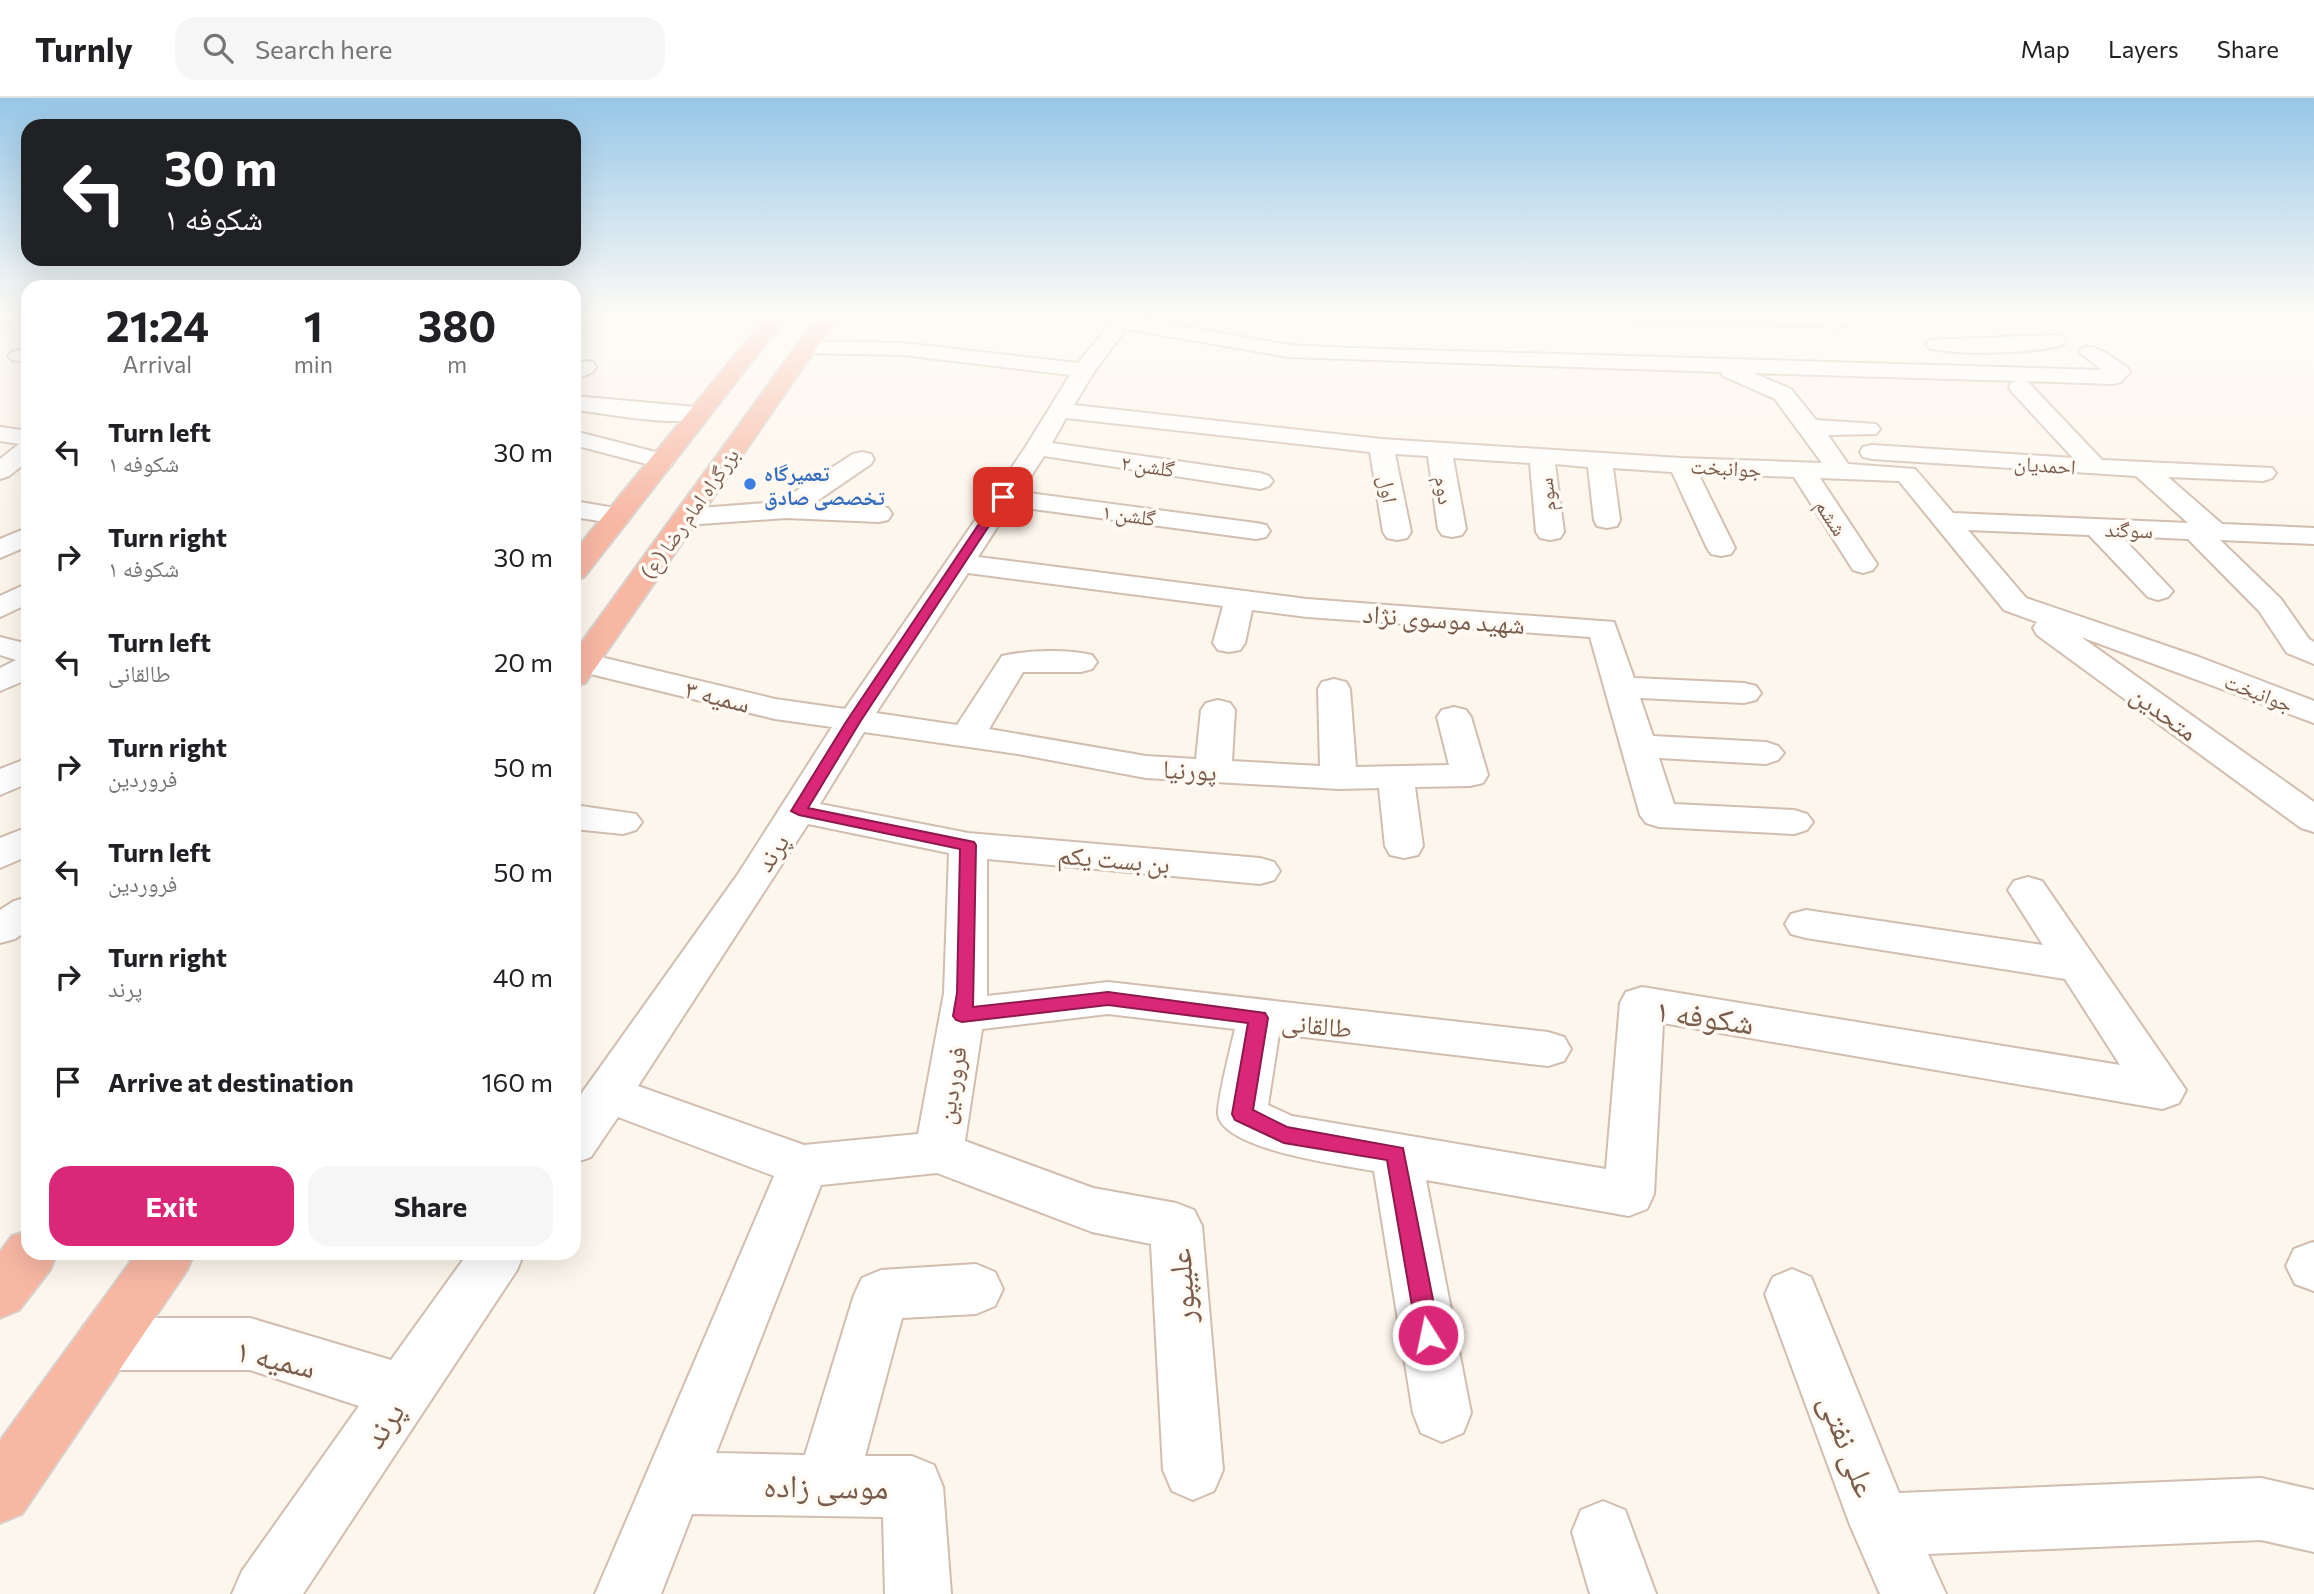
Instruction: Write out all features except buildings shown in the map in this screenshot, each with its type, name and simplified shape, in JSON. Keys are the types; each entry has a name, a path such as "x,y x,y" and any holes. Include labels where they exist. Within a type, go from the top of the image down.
{"highway":[{"name":"بزرگراه امام رضا (ع)","path":"581,562 722,385"},
{"name":"بزرگراه امام رضا (ع)","path":"581,667 779,385"},
{"path":"0,1293 26,1260"},
{"path":"0,1492 163,1260"}],"street":[{"name":"پرند","path":"581,1133 799,811 853,722 1037,448 1076,385"},
{"path":"1762,385 1783,394 1808,394"},
{"path":"2019,385 2095,467"},
{"path":"1885,392 1923,391"},
{"path":"1783,394 1834,460"},
{"path":"581,403 670,413 699,413"},
{"name":"جوانبخت","path":"1061,411 1282,433 1381,446 1801,470 1834,460 1906,474 2015,604 2188,664 2314,713"},
{"path":"1810,428 1868,429"},
{"path":"0,434 21,437"},
{"path":"581,440 662,461"},
{"name":"اول","path":"1381,446 1397,532"},
{"name":"گلشن ۲","path":"1037,448 1260,481"},
{"name":"دوم","path":"1439,450 1452,529"},
{"path":"0,471 21,454"},
{"name":"سوم","path":"1542,457 1550,532"},
{"path":"786,510 862,460"},
{"path":"1600,460 1607,520"},
{"name":"احمدیان","path":"1834,460 2263,473"},
{"path":"1681,465 1721,548"},
{"path":"2143,469 2205,532 2270,606 2298,646 2314,654"},
{"name":"ششم","path":"1801,470 1863,564"},
{"name":"گلشن ۱","path":"1003,497 1256,531"},
{"path":"581,510 618,516"},
{"path":"686,517 786,510 879,514"},
{"name":"سوگند","path":"1943,521 2314,536"},
{"path":"2096,527 2158,591"},
{"name":"شهید موسوی نژاد","path":"960,563 1307,608 1603,629 1659,815 1794,822"},
{"path":"0,608 21,596"},
{"path":"1229,643 1239,600"},
{"name":"متحدین","path":"2015,604 2314,820"},
{"path":"0,646 21,651"},
{"path":"967,737 1013,663 1081,662"},
{"path":"0,681 21,670"},
{"name":"سمیه ۳","path":"581,670 853,722"},
{"path":"1621,687 1744,693"},
{"path":"1334,689 1339,778"},
{"path":"1213,771 1218,710"},
{"name":"پورنیا","path":"853,722 967,737 1146,767 1339,778 1470,775 1454,717"},
{"path":"1638,747 1766,753"},
{"path":"0,784 21,773"},
{"path":"1396,777 1404,846"},
{"path":"799,811 968,845"},
{"path":"581,818 623,822"},
{"path":"0,855 21,843"},
{"name":"بن بست یکم","path":"968,845 1260,871"},
{"name":"فروردین","path":"607,1094 803,1166 939,1152 966,993 968,845"},
{"name":"شکوفه ۱","path":"1259,1018 1242,1114 1284,1135 1629,1194 1642,1003 2162,1090 2028,890"},
{"path":"0,929 21,916"},
{"path":"1806,924 2079,966"},
{"name":"طالقانی","path":"962,1016 1108,999 1548,1049"},
{"name":"علیپور","path":"939,1152 1092,1210 1176,1226 1193,1470"},
{"path":"1396,1154 1442,1413"},
{"path":"628,1594 803,1166"},
{"name":"پرند","path":"265,1594 493,1260"},
{"path":"826,1485 881,1295 976,1289"},
{"name":"علی نفتی","path":"1792,1294 1881,1525 1913,1594"},
{"name":"سمیه ۱","path":"104,1344 250,1344 404,1392"},
{"name":"موسی زاده","path":"674,1483 912,1487 918,1594"},
{"path":"1881,1525 2261,1509 2314,1521"},
{"path":"1603,1532 1623,1594"}],"place":[{"name":"تعمیرگاه تخصصی صادق","path":"750,484"}],"route":[{"path":"1003,497 853,722 799,811 968,845 966,993 962,1016 1108,999 1259,1018 1242,1114 1284,1135 1396,1154 1428,1335"}]}
